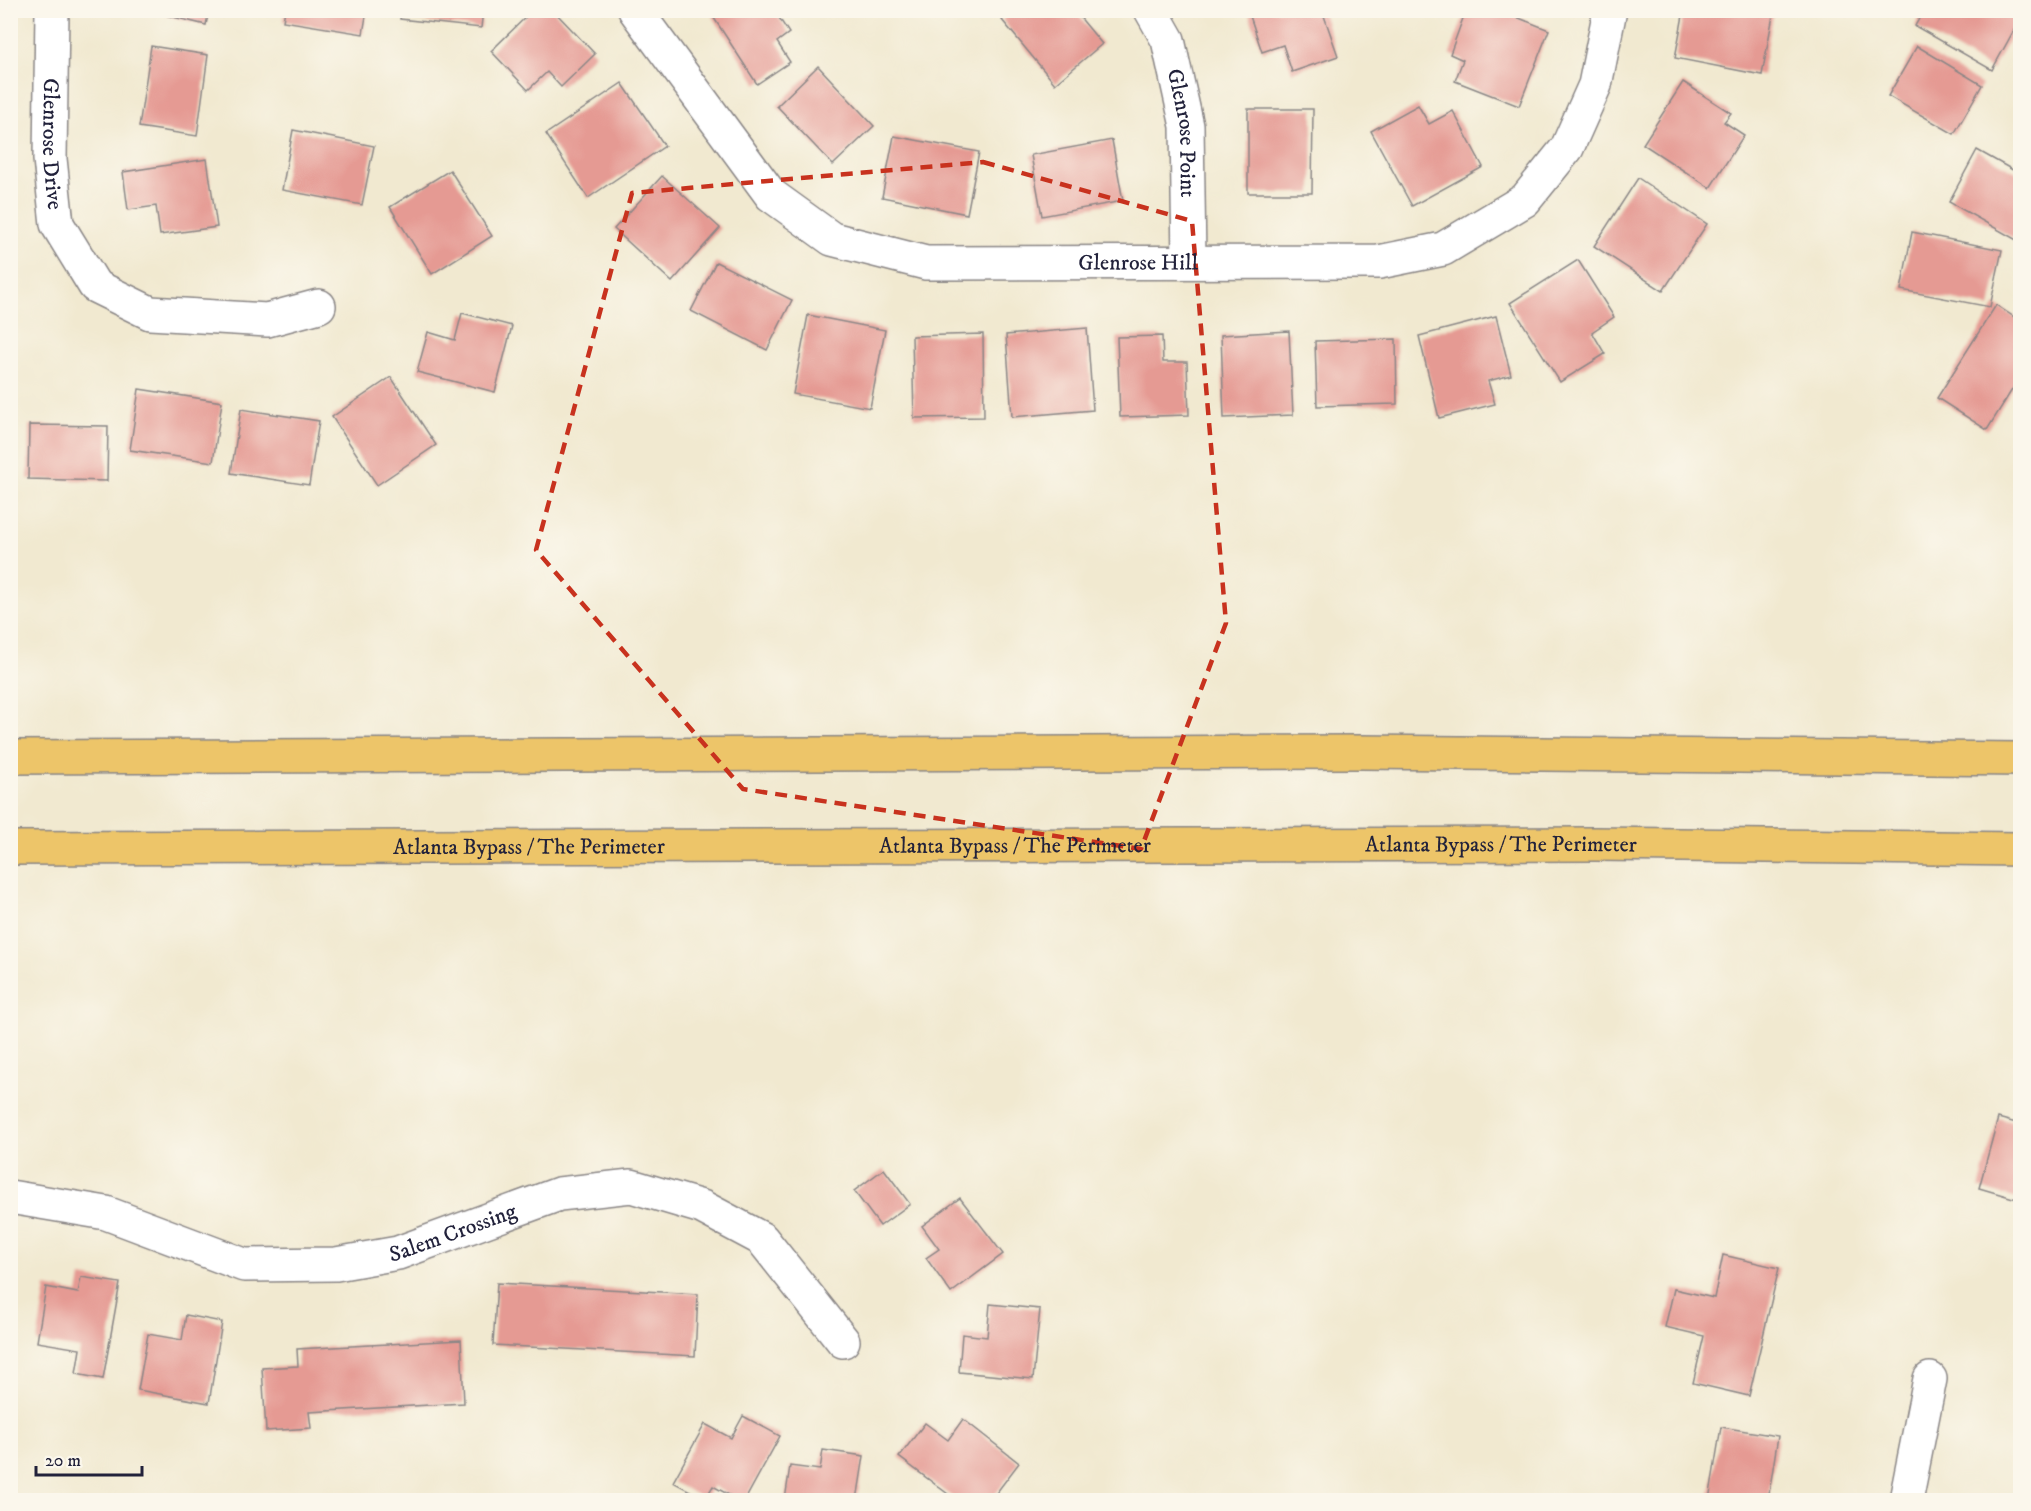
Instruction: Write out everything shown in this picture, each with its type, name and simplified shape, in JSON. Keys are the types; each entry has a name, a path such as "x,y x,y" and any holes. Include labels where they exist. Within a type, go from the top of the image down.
{"highway":[{"path":"10,757 1361,752 2020,759"},
{"name":"Atlanta Bypass / The Perimeter","path":"10,848 1595,844 2020,849"}],"street":[{"name":"Glenrose Drive","path":"52,10 50,159 57,224 95,286 150,313 267,320 319,306"},
{"name":"Glenrose Hill","path":"635,10 771,195 832,239 926,263 1378,262 1443,249 1525,200 1567,148 1595,85 1610,10"},
{"name":"Glenrose Point","path":"1151,10 1168,40 1187,126 1190,261"},
{"name":"Salem Crossing","path":"10,1197 106,1213 244,1265 336,1264 398,1253 559,1194 631,1186 702,1207 762,1239 843,1341"},
{"path":"1906,1500 1930,1379"}],"highlighted area":[{"path":"983,162 1192,221 1226,623 1141,849 743,789 536,550 632,193"}],"building":[{"path":"145,10 209,10 206,25"},
{"path":"285,10 367,10 363,34 283,21"},
{"path":"401,10 483,10 481,28 400,19"},
{"path":"533,10 553,10 595,54 561,87 547,72 528,90 491,51"},
{"path":"712,10 774,10 789,33 777,42 790,62 757,84 710,12"},
{"path":"1014,10 1074,10 1102,44 1055,84 1002,20"},
{"path":"1248,10 1322,10 1338,56 1292,72 1283,45 1262,52"},
{"path":"1466,10 1499,10 1549,30 1519,106 1455,81 1463,60 1450,54"},
{"path":"1684,10 1774,10 1762,75 1675,58"},
{"path":"1924,10 2004,10 2020,19 1992,70 1915,26"},
{"path":"151,46 208,55 197,136 139,127"},
{"path":"1917,46 1982,85 1954,134 1888,96"},
{"path":"818,66 874,126 833,165 777,106"},
{"path":"1683,82 1731,113 1724,122 1744,135 1710,188 1643,144"},
{"path":"622,83 665,146 588,198 546,134"},
{"path":"1418,105 1429,124 1453,111 1483,167 1412,206 1371,131"},
{"path":"1248,109 1313,109 1312,193 1248,193"},
{"path":"293,130 374,146 362,205 282,190"},
{"path":"894,136 979,152 967,214 882,197"},
{"path":"1112,140 1123,201 1042,216 1031,155"},
{"path":"1977,150 2020,174 2020,242 1949,202"},
{"path":"207,159 217,227 160,235 156,206 128,210 123,172"},
{"path":"450,170 492,236 432,274 390,207"},
{"path":"662,176 720,228 672,282 614,229"},
{"path":"1638,178 1707,224 1663,291 1594,246"},
{"path":"1912,232 2002,250 1990,307 1901,290"},
{"path":"1578,260 1614,317 1592,332 1605,354 1560,382 1510,303"},
{"path":"716,262 792,300 767,350 691,311"},
{"path":"1996,305 2020,321 2020,377 1987,430 1937,398"},
{"path":"462,313 512,326 495,392 417,372 428,332 455,340"},
{"path":"808,315 885,330 870,408 793,394"},
{"path":"1496,316 1511,375 1488,381 1495,404 1439,418 1419,336"},
{"path":"1087,328 1093,410 1012,417 1006,335"},
{"path":"1289,331 1293,415 1224,418 1221,335"},
{"path":"983,334 984,417 914,418 912,336"},
{"path":"1162,336 1163,362 1187,362 1189,415 1120,417 1117,337"},
{"path":"1396,339 1397,404 1317,406 1315,341"},
{"path":"391,377 436,445 377,485 332,417"},
{"path":"139,389 222,402 213,462 130,450"},
{"path":"241,409 319,421 309,485 231,473"},
{"path":"29,425 108,426 107,481 28,479"},
{"path":"1998,1118 2020,1124 2020,1200 1979,1188"},
{"path":"884,1169 910,1204 880,1226 854,1191"},
{"path":"960,1198 1003,1254 951,1293 926,1258 939,1249 922,1226"},
{"path":"1723,1255 1779,1268 1749,1396 1693,1383 1704,1336 1665,1327 1674,1289 1714,1298"},
{"path":"81,1277 120,1283 103,1379 76,1374 80,1349 37,1342 46,1287 78,1293"},
{"path":"497,1283 698,1294 695,1356 493,1345"},
{"path":"990,1304 1040,1309 1033,1379 959,1372 962,1334 987,1337"},
{"path":"186,1315 222,1322 209,1403 138,1390 148,1334 182,1340"},
{"path":"461,1340 464,1403 309,1412 311,1428 266,1431 262,1368 298,1366 297,1349"},
{"path":"743,1416 780,1436 745,1500 738,1500 713,1486 705,1499 673,1482 705,1424 731,1438"},
{"path":"963,1419 1019,1463 991,1500 956,1500 899,1457 925,1423 948,1440"},
{"path":"1721,1427 1778,1436 1768,1500 1709,1500"},
{"path":"823,1450 864,1456 857,1500 785,1500 790,1466 820,1470"}]}
